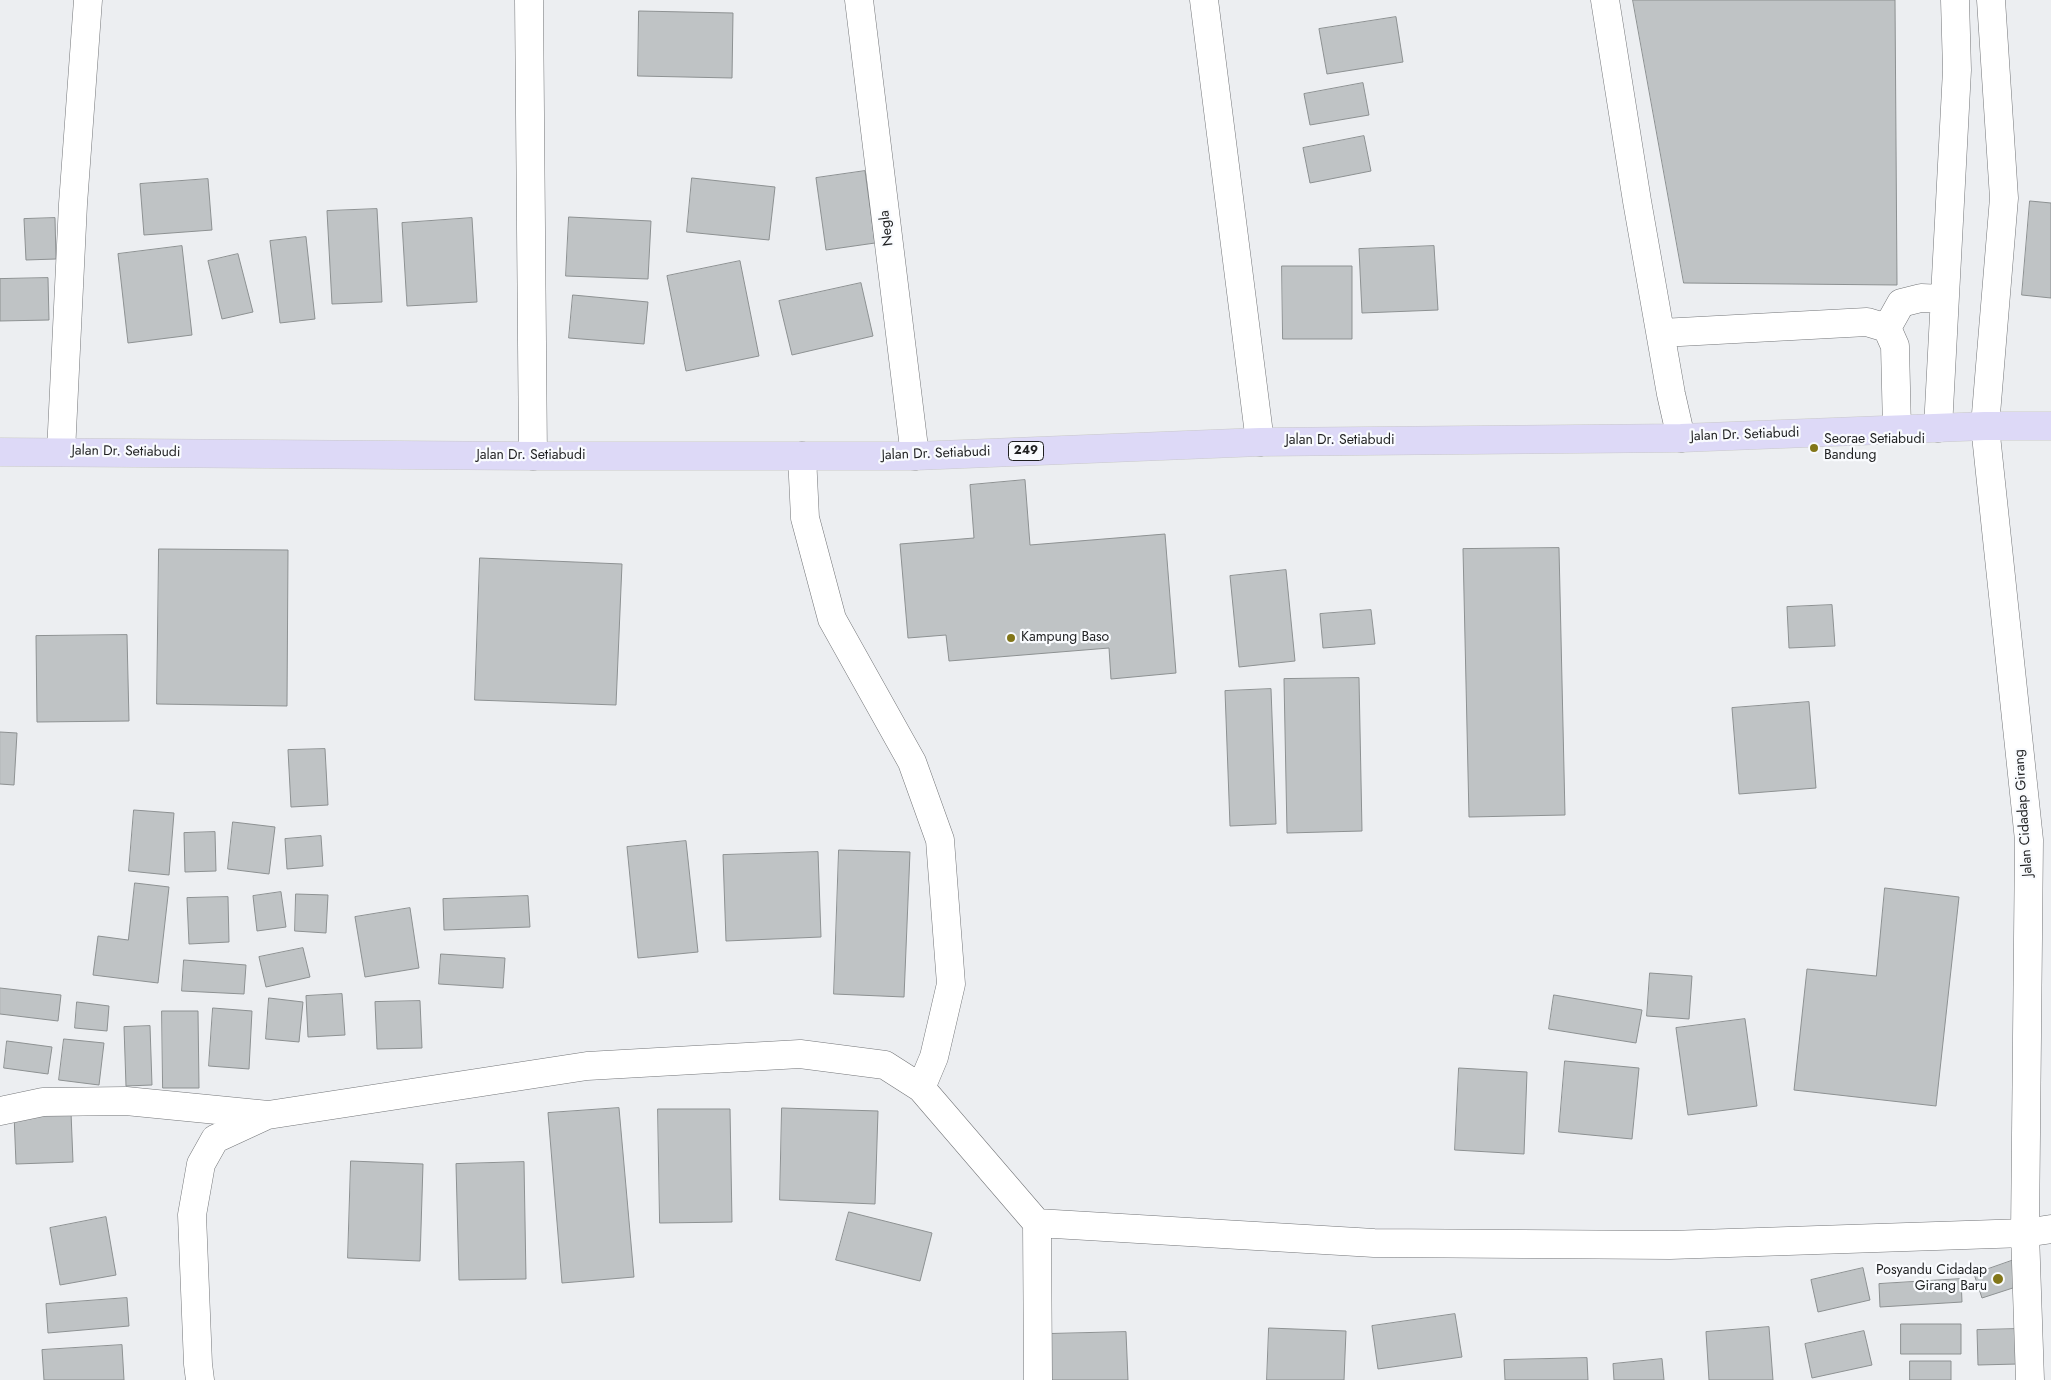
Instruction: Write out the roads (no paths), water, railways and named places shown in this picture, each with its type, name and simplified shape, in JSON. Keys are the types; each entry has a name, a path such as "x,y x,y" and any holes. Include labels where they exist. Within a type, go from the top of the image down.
{"main road":[{"name":"Jalan Dr. Setiabudi","path":"0,452 533,456 915,456 1260,442 1681,438 1985,426 2051,426"}],"street":[{"path":"61,452 73,204 88,0"},
{"path":"529,0 533,456"},
{"name":"Negla","path":"859,0 915,456"},
{"path":"1204,0 1260,442"},
{"path":"1605,0 1636,201 1671,394 1681,438"},
{"path":"1938,428 1957,70 1956,0"},
{"name":"Jalan Cidadap Girang","path":"1991,0 2004,198 1985,426 2029,840 2024,1233 2030,1380"},
{"path":"1887,328 1901,303 1921,298 1944,299"},
{"path":"1661,333 1867,322 1887,328 1896,346 1897,429"},
{"path":"802,456 805,518 832,619 912,762 940,840 950,984 934,1057 920,1088"},
{"path":"0,1111 42,1102 126,1101 268,1115 587,1066 800,1054 886,1065 920,1088 1036,1222 1038,1380"},
{"path":"200,1380 192,1215 202,1164 215,1139 268,1115"},
{"path":"1036,1222 1403,1243 1670,1245 2024,1233 2051,1229"}],"place":[{"name":"Seorae Setiabudi Bandung","path":"1814,448"},
{"name":"Kampung Baso","path":"1011,638"},
{"name":"Posyandu Cidadap Girang Baru","path":"1998,1279"}]}
